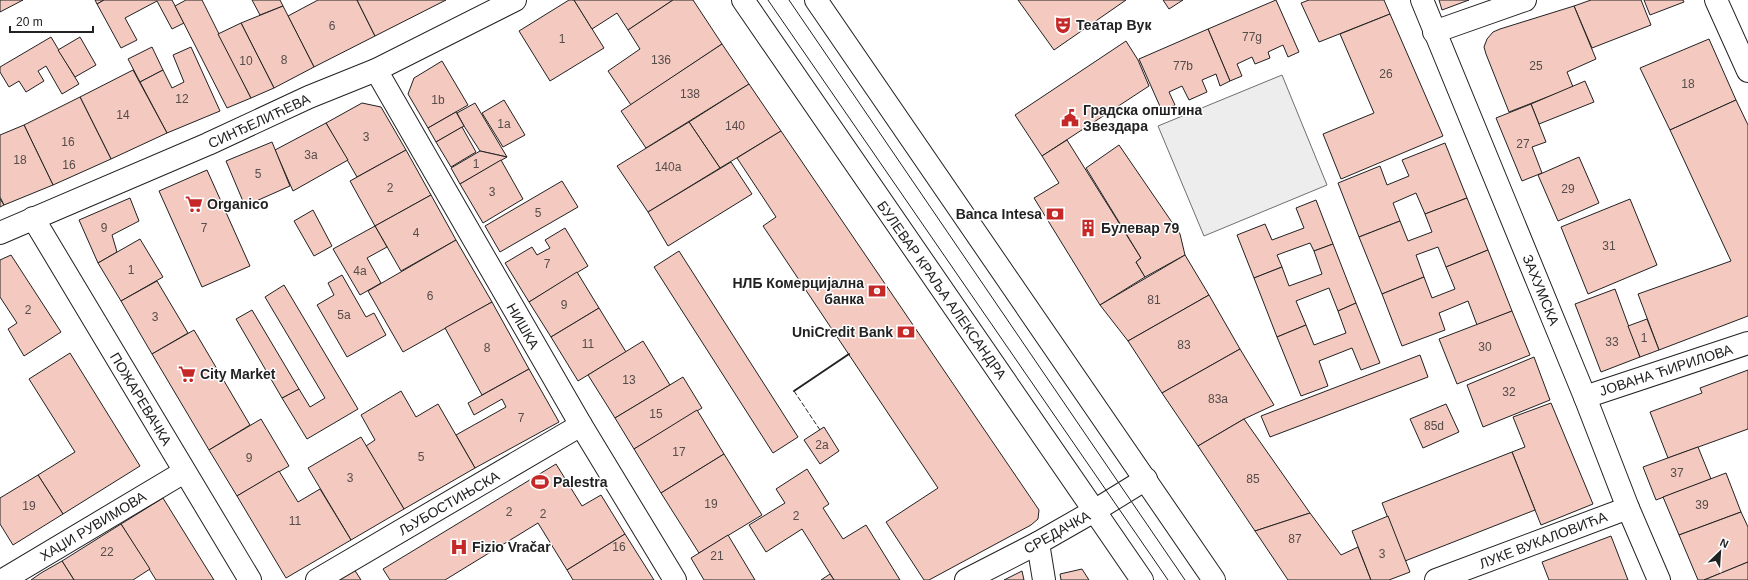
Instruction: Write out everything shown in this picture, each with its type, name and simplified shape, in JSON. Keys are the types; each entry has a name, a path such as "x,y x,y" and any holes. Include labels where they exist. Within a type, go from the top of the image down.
{"street":[{"name":"СИНЂЕЛИЋЕВА","path":"0,233 208,144 309,97 376,70 515,0"},
{"name":"БУЛЕВАР КРАЉА АЛЕКСАНДРА","path":"743,0 1142,580"},
{"path":"816,0 1214,580"},
{"name":"ЗАХУМСКА","path":"1422,0 1585,397 1628,508 1659,580"},
{"path":"1434,32 1525,0"},
{"path":"1716,0 1748,71"},
{"name":"НИШКА","path":"376,70 581,425 675,580"},
{"name":"ПОЖАРЕВАЧКА","path":"33,218 250,580"},
{"name":"ЈОВАНА ЋИРИЛОВА","path":"1585,397 1748,343"},
{"name":"ЉУБОСТИЊСКА","path":"317,580 581,425"},
{"name":"ХАЏИ РУВИМОВА","path":"3,580 184,472"},
{"name":"СРЕДАЧКА","path":"966,580 1038,543 1146,479"},
{"name":"ЛУКЕ ВУКАЛОВИЋА","path":"1436,580 1628,508"},
{"path":"1038,543 1044,580"}],"shaded area":[{"path":"1282,75 1327,185 1204,236 1158,126"}],"building":[{"path":"0,0 23,0 0,12"},
{"path":"95,0 104,0 97,4"},
{"path":"104,0 172,0 184,23 172,29 157,1 125,18 137,40 121,48 97,4"},
{"path":"186,0 202,0 251,98 227,108 175,6"},
{"path":"252,0 280,0 283,6 260,15"},
{"path":"318,0 357,0 375,36 314,67 288,16"},
{"path":"357,0 446,0 375,36"},
{"path":"569,0 574,0 604,48 550,81 519,31"},
{"path":"574,0 673,0 628,30 617,13 592,29"},
{"path":"673,0 693,0 722,44 631,105 608,71 640,49 628,30"},
{"name":"Театар Вук","path":"1018,0 1126,0 1054,50"},
{"name":"Театар Вук","path":"1163,0 1183,0 1169,9"},
{"path":"1276,0 1299,52 1288,57 1283,45 1268,52 1270,58 1255,64 1252,57 1237,64 1242,76 1230,81 1208,29"},
{"path":"1309,0 1384,0 1390,14 1319,42 1301,3"},
{"path":"1439,0 1469,0 1442,10"},
{"path":"1591,0 1641,0 1651,25 1592,48 1574,6"},
{"path":"1644,0 1683,0 1684,2 1650,15"},
{"path":"283,6 314,67 274,88 241,23"},
{"path":"1574,6 1596,59 1567,72 1573,87 1509,112 1486,54 1484,47 1487,39 1493,32 1500,29"},
{"path":"1390,14 1443,136 1341,179 1323,134 1374,113 1340,34"},
{"path":"241,23 274,88 251,98 218,34"},
{"path":"1208,29 1230,81 1220,86 1216,74 1202,80 1207,92 1189,100 1182,86 1169,92 1175,105 1162,111 1139,59"},
{"path":"51,37 79,84 62,94 46,66 38,71 44,81 26,92 19,81 9,87 0,72 0,67"},
{"path":"80,37 96,65 75,77 58,50"},
{"path":"1709,39 1736,100 1670,130 1640,68"},
{"path":"1126,41 1138,60 1149,86 1042,156 1015,115"},
{"path":"722,44 749,84 646,148 621,111"},
{"path":"152,47 163,70 140,82 128,59"},
{"path":"191,47 220,111 167,133 140,82 163,70 172,88 184,82 173,55"},
{"path":"442,61 468,105 428,128 408,94 414,78"},
{"path":"133,70 167,133 111,159 80,97"},
{"path":"1585,81 1594,102 1539,124 1531,104"},
{"path":"749,84 781,131 720,168 689,122"},
{"path":"80,97 111,159 53,185 24,125"},
{"path":"504,100 525,135 503,147 482,113"},
{"path":"1736,100 1748,125 1748,316 1659,350 1638,294 1731,261 1670,130"},
{"path":"362,103 381,107 406,150 357,177 326,123"},
{"path":"475,103 507,157 480,151 464,126 457,113"},
{"path":"1531,104 1546,142 1532,147 1542,173 1522,181 1496,118"},
{"path":"456,112 464,126 436,142 428,128"},
{"path":"689,122 720,168 648,212 617,166"},
{"path":"326,123 348,160 293,191 275,150"},
{"path":"24,125 53,185 4,205 0,197 0,135"},
{"path":"462,127 476,152 451,167 436,142"},
{"path":"781,131 1039,510 1038,519 1031,525 929,580 924,580 886,522 938,488 763,226 776,217 737,158"},
{"name":"Булевар 79","path":"1067,140 1141,258 1136,262 1145,277 1100,305 1034,198 1059,183 1042,156"},
{"path":"272,142 290,186 245,206 226,161"},
{"path":"1445,143 1467,198 1425,214 1416,193 1393,203 1400,221 1359,237 1338,183 1380,166 1387,185 1409,176 1402,160"},
{"path":"1119,145 1180,234 1185,255 1145,277 1136,262 1141,258 1086,168"},
{"path":"406,150 431,195 375,226 350,181"},
{"path":"480,151 507,157 460,184 451,168"},
{"path":"1579,157 1599,203 1558,221 1538,175"},
{"path":"501,160 523,199 483,223 460,184"},
{"path":"731,162 752,194 668,246 648,212"},
{"path":"207,170 250,266 202,287 159,191"},
{"path":"562,181 578,207 500,252 485,226"},
{"path":"431,195 456,240 401,271 375,226"},
{"path":"130,198 139,221 112,235 117,252 98,263 79,220"},
{"path":"1467,198 1488,250 1446,267 1438,247 1416,255 1424,277 1382,294 1359,237 1400,221 1408,241 1432,232 1425,214"},
{"path":"0,199 4,205 0,207"},
{"path":"1630,199 1657,265 1588,294 1561,227"},
{"path":"1316,200 1333,244 1314,251 1310,243 1277,255 1282,267 1254,278 1237,235 1265,224 1272,240 1304,228 1296,208"},
{"path":"313,210 332,246 314,256 294,221"},
{"path":"375,226 387,247 367,258 381,283 360,295 333,249"},
{"path":"565,228 588,266 529,302 505,263 532,247 537,255 550,248 545,240"},
{"path":"140,239 163,277 121,301 98,263"},
{"path":"456,240 492,302 403,352 368,291"},
{"path":"1333,244 1356,303 1338,311 1329,288 1296,301 1306,325 1277,337 1254,278 1282,267 1289,286 1322,274 1314,251"},
{"path":"1488,250 1512,311 1477,325 1468,301 1439,313 1445,330 1402,346 1382,294 1424,277 1432,298 1455,289 1446,267"},
{"path":"679,251 798,437 773,453 654,267"},
{"path":"11,255 61,332 24,356 8,329 17,323 0,297 0,260"},
{"path":"1185,255 1209,295 1128,341 1100,305"},
{"path":"577,272 599,308 551,337 529,302"},
{"path":"342,275 366,317 374,313 386,335 347,357 317,305 334,295 328,283"},
{"path":"157,281 188,333 152,354 121,301"},
{"path":"284,285 358,409 307,439 282,398 299,389 310,407 325,398 265,297"},
{"path":"1615,289 1640,357 1601,372 1575,304"},
{"path":"1209,295 1240,349 1162,393 1128,341"},
{"path":"492,302 529,369 482,395 445,328"},
{"path":"1356,303 1380,363 1361,370 1352,348 1319,361 1328,386 1301,396 1277,337 1306,325 1314,345 1346,333 1338,311"},
{"path":"599,308 626,352 578,381 551,337"},
{"path":"252,310 299,389 282,398 236,319"},
{"path":"1512,311 1530,355 1457,384 1439,339"},
{"path":"1647,319 1659,350 1640,357 1628,326"},
{"path":"194,330 250,425 209,450 152,354"},
{"path":"643,341 670,385 615,418 588,375"},
{"path":"1240,349 1274,405 1244,419 1198,446 1162,393"},
{"path":"70,353 140,466 63,514 38,475 75,452 29,379"},
{"path":"1420,355 1428,377 1270,437 1261,416"},
{"path":"1534,357 1550,400 1483,427 1467,385"},
{"path":"529,369 559,422 475,468 456,435 506,407 502,399 474,415 468,403"},
{"path":"1748,370 1748,429 1668,458 1650,412 1702,393 1700,388"},
{"path":"683,377 702,408 634,449 615,418"},
{"path":"401,391 416,417 438,404 475,468 404,509 366,446 375,440 361,415"},
{"path":"1551,403 1593,504 1541,525 1512,452 1525,447 1513,417"},
{"path":"1446,404 1459,432 1423,448 1410,419"},
{"path":"697,410 724,454 661,493 634,449"},
{"path":"261,419 289,466 237,496 209,450"},
{"path":"1244,419 1310,513 1255,531 1198,446"},
{"path":"824,427 839,451 820,464 804,440"},
{"path":"361,437 404,509 351,540 308,468"},
{"path":"1698,447 1711,479 1656,500 1643,467"},
{"path":"1512,452 1535,510 1405,561 1382,503"},
{"path":"724,454 762,515 699,553 661,493"},
{"path":"556,464 582,506 601,495 625,534 567,570 538,523 445,580 390,580 383,569"},
{"path":"807,469 829,504 823,508 843,539 866,525 900,580 834,580 802,529 766,552 749,525 785,503 776,489"},
{"path":"279,471 298,502 320,489 351,540 286,578 237,496"},
{"path":"1726,473 1741,512 1679,535 1663,497"},
{"path":"38,475 63,514 13,545 0,524 0,498"},
{"path":"163,498 214,580 156,580 121,524"},
{"path":"1741,512 1748,527 1748,562 1704,580 1698,580 1679,535"},
{"path":"1310,513 1341,555 1358,547 1371,580 1288,580 1255,531"},
{"path":"1388,516 1410,572 1389,580 1371,580 1352,531"},
{"path":"121,524 150,569 133,580 74,580 62,561"},
{"path":"625,534 654,580 573,580 567,570"},
{"path":"728,535 755,580 704,580 691,558"},
{"path":"1611,536 1628,580 1549,580 1542,562"},
{"path":"62,561 74,580 31,580 41,573"},
{"path":"1748,562 1748,580 1704,580"},
{"path":"354,569 361,580 336,580"},
{"path":"1082,569 1089,580 1061,580 1060,574"},
{"path":"1022,571 1024,580 1004,580"},
{"path":"830,574 834,580 821,580"}],"tram line":[{"path":"768,0 1168,580"},
{"path":"789,0 1185,580"}],"fence":[{"path":"794,391 820,430"}],"wall":[{"path":"794,391 849,354"}],"place":[{"name":"Театар Вук","path":"1063,25"},
{"name":"Градска општина Звездара","path":"1070,118"},
{"name":"Organico","path":"194,204"},
{"name":"Banca Intesa","path":"1055,214"},
{"name":"Булевар 79","path":"1088,228"},
{"name":"НЛБ Комерцијална банка","path":"877,291"},
{"name":"UniCredit Bank","path":"906,332"},
{"name":"City Market","path":"187,374"},
{"name":"Palestra","path":"540,482"},
{"name":"Fizio Vračar","path":"459,547"}]}
